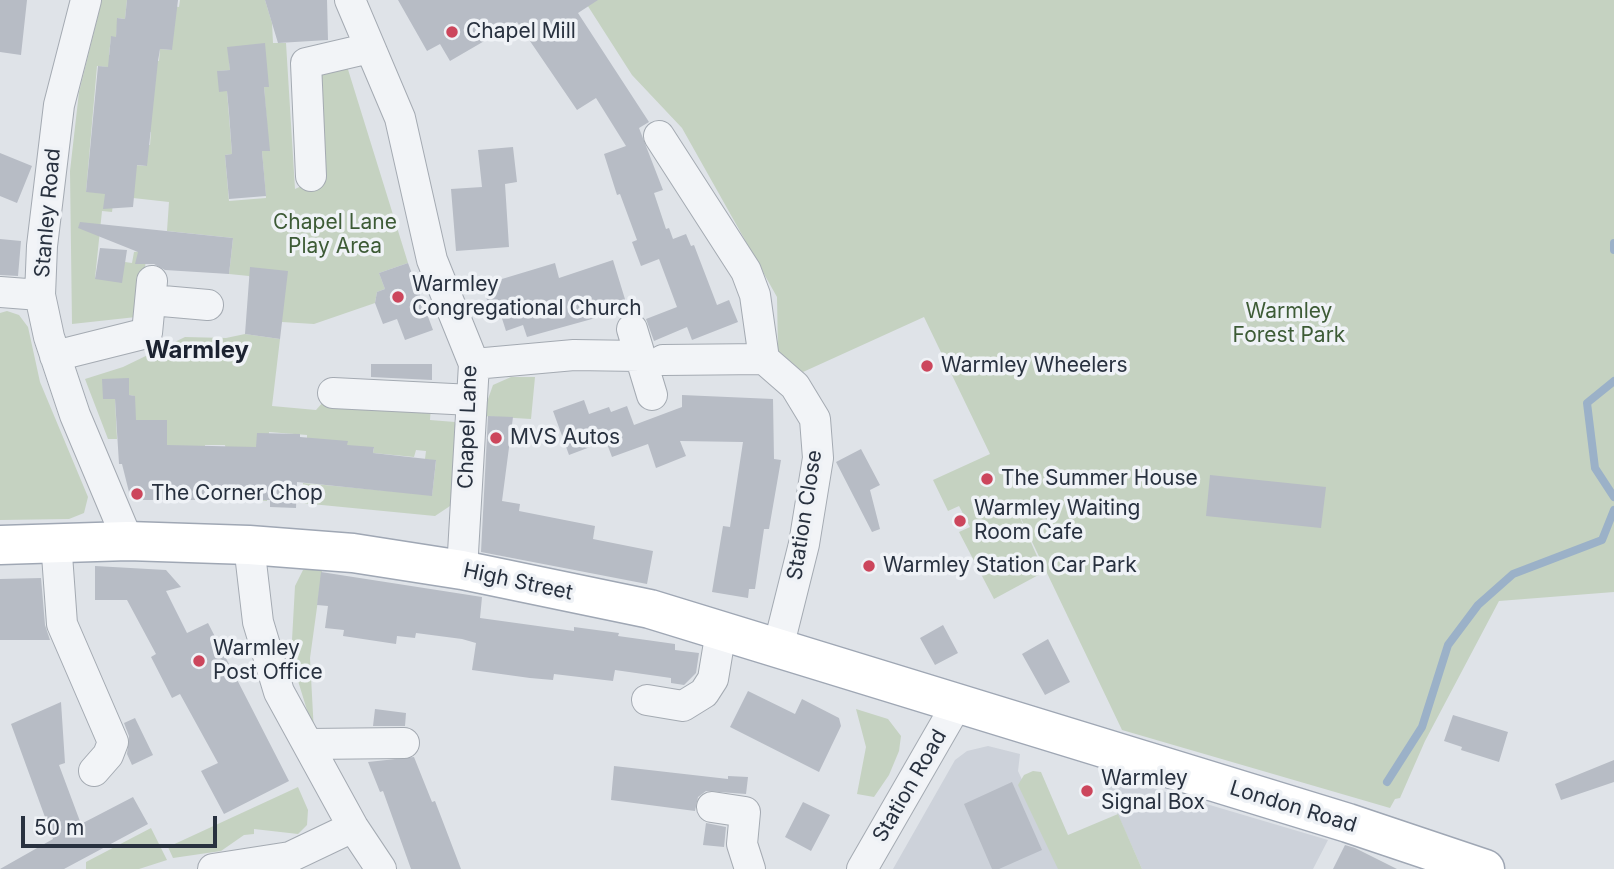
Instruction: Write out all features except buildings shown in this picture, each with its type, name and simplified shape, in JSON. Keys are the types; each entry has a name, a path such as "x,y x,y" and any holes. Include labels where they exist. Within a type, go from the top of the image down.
{"main road":[{"name":"High Street","path":"0,545 56,541 249,545 353,553 462,570 650,609 1020,722"},
{"name":"London Road","path":"1020,722 1348,823 1485,869"}],"street":[{"name":"Stanley Road","path":"86,0 59,105 42,246 40,295 55,356 75,415 128,541"},
{"name":"Chapel Lane","path":"351,0 400,118 432,260 474,364 462,570"},
{"path":"311,176 306,63 370,48"},
{"path":"474,364 645,349 764,359 755,295 746,271 659,136"},
{"path":"55,356 147,333 152,290 208,305"},
{"path":"0,292 40,295"},
{"path":"645,349 652,395"},
{"name":"Station Close","path":"764,359 795,386 815,419 818,458 804,544 778,648"},
{"path":"333,394 472,400"},
{"path":"56,541 62,624 113,742 108,755 94,771"},
{"path":"249,545 258,622 279,692 353,827 381,869"},
{"path":"648,700 683,706 704,693 713,679 721,631"},
{"name":"Station Road","path":"862,869 957,704"},
{"path":"308,744 404,743"},
{"path":"712,807 745,812 742,844 750,869"},
{"path":"213,869 289,856 353,827"}],"shaded area":[{"path":"988,746 1020,754 1018,771 1063,869 893,869 955,760 967,751"},
{"path":"1105,774 1328,840 1313,869 1142,869 1103,781"}],"green space":[{"name":"Chapel Lane Play Area","path":"102,0 127,0 125,19 118,18 116,37 111,37 109,55 159,61 160,49 172,50 172,6 179,7 180,0 265,0 272,23 273,43 286,43 295,189 317,179 313,71 346,63 408,263 379,273 385,289 377,292 375,303 314,324 282,322 249,276 229,274 233,238 167,231 169,202 133,198 113,204 112,212 102,211 95,278 125,262 132,263 134,252 141,251 146,261 136,317 72,324 70,171 79,92","holes":["228,47 268,87 264,87 269,151 262,151 266,198 229,201 225,155 232,154 227,91 218,71 230,70","97,66 156,72 128,130 151,132 150,145 126,143 148,154 146,166 123,164 86,192"]},
{"name":"Warmley Forest Park","path":"584,0 1614,0 1614,592 1499,601 1425,741 1400,798 1395,799 1390,808 1122,730 1014,504 1044,572 994,599 959,532 970,527 959,506 948,511 933,480 990,454 924,317 803,372 778,351 777,297 682,128 632,75"},
{"path":"7,311 19,315 28,327 40,382 88,497 84,513 69,519 0,520 0,313"},
{"path":"245,334 280,339 272,406 316,410 324,401 431,406 430,420 455,422 453,504 435,516 301,503 303,483 432,495 436,461 425,459 426,451 416,450 414,457 373,453 374,448 347,450 347,441 307,446 307,435 269,432 267,501 252,500 252,452 226,452 225,445 205,445 205,459 119,450 134,396 129,395 129,379 115,399 117,439 108,439 85,379 123,367 185,337 226,338"},
{"path":"511,377 535,377 531,419 482,416 493,385"},
{"path":"314,568 322,571 310,658 314,733 291,658 295,586 303,570"},
{"path":"856,709 888,719 901,736 899,751 889,775 874,797 857,794 866,747"},
{"path":"1033,771 1041,772 1068,835 1118,814 1142,869 1058,869 1018,785 1024,775"},
{"path":"298,787 308,810 307,825 298,834 254,829 254,834 244,835 221,851 173,858 168,847"},
{"path":"151,828 167,860 139,869 86,869 86,862"}],"waterway":[{"path":"1614,243 1614,250"},
{"path":"1614,381 1587,403 1595,468 1614,497"},
{"path":"1387,782 1422,727 1448,645 1478,605 1513,574 1602,540 1614,510"}],"place":[{"name":"Chapel Mill","path":"452,32"},
{"name":"Warmley Congregational Church","path":"398,297"},
{"name":"Warmley Wheelers","path":"927,366"},
{"name":"MVS Autos","path":"496,438"},
{"name":"The Summer House","path":"987,479"},
{"name":"The Corner Chop","path":"137,494"},
{"name":"Warmley Waiting Room Cafe","path":"960,521"},
{"name":"Warmley Station Car Park","path":"869,566"},
{"name":"Warmley Post Office","path":"199,661"},
{"name":"Warmley Signal Box","path":"1087,791"}],"district":[{"name":"Warmley","path":"197,351"}]}
